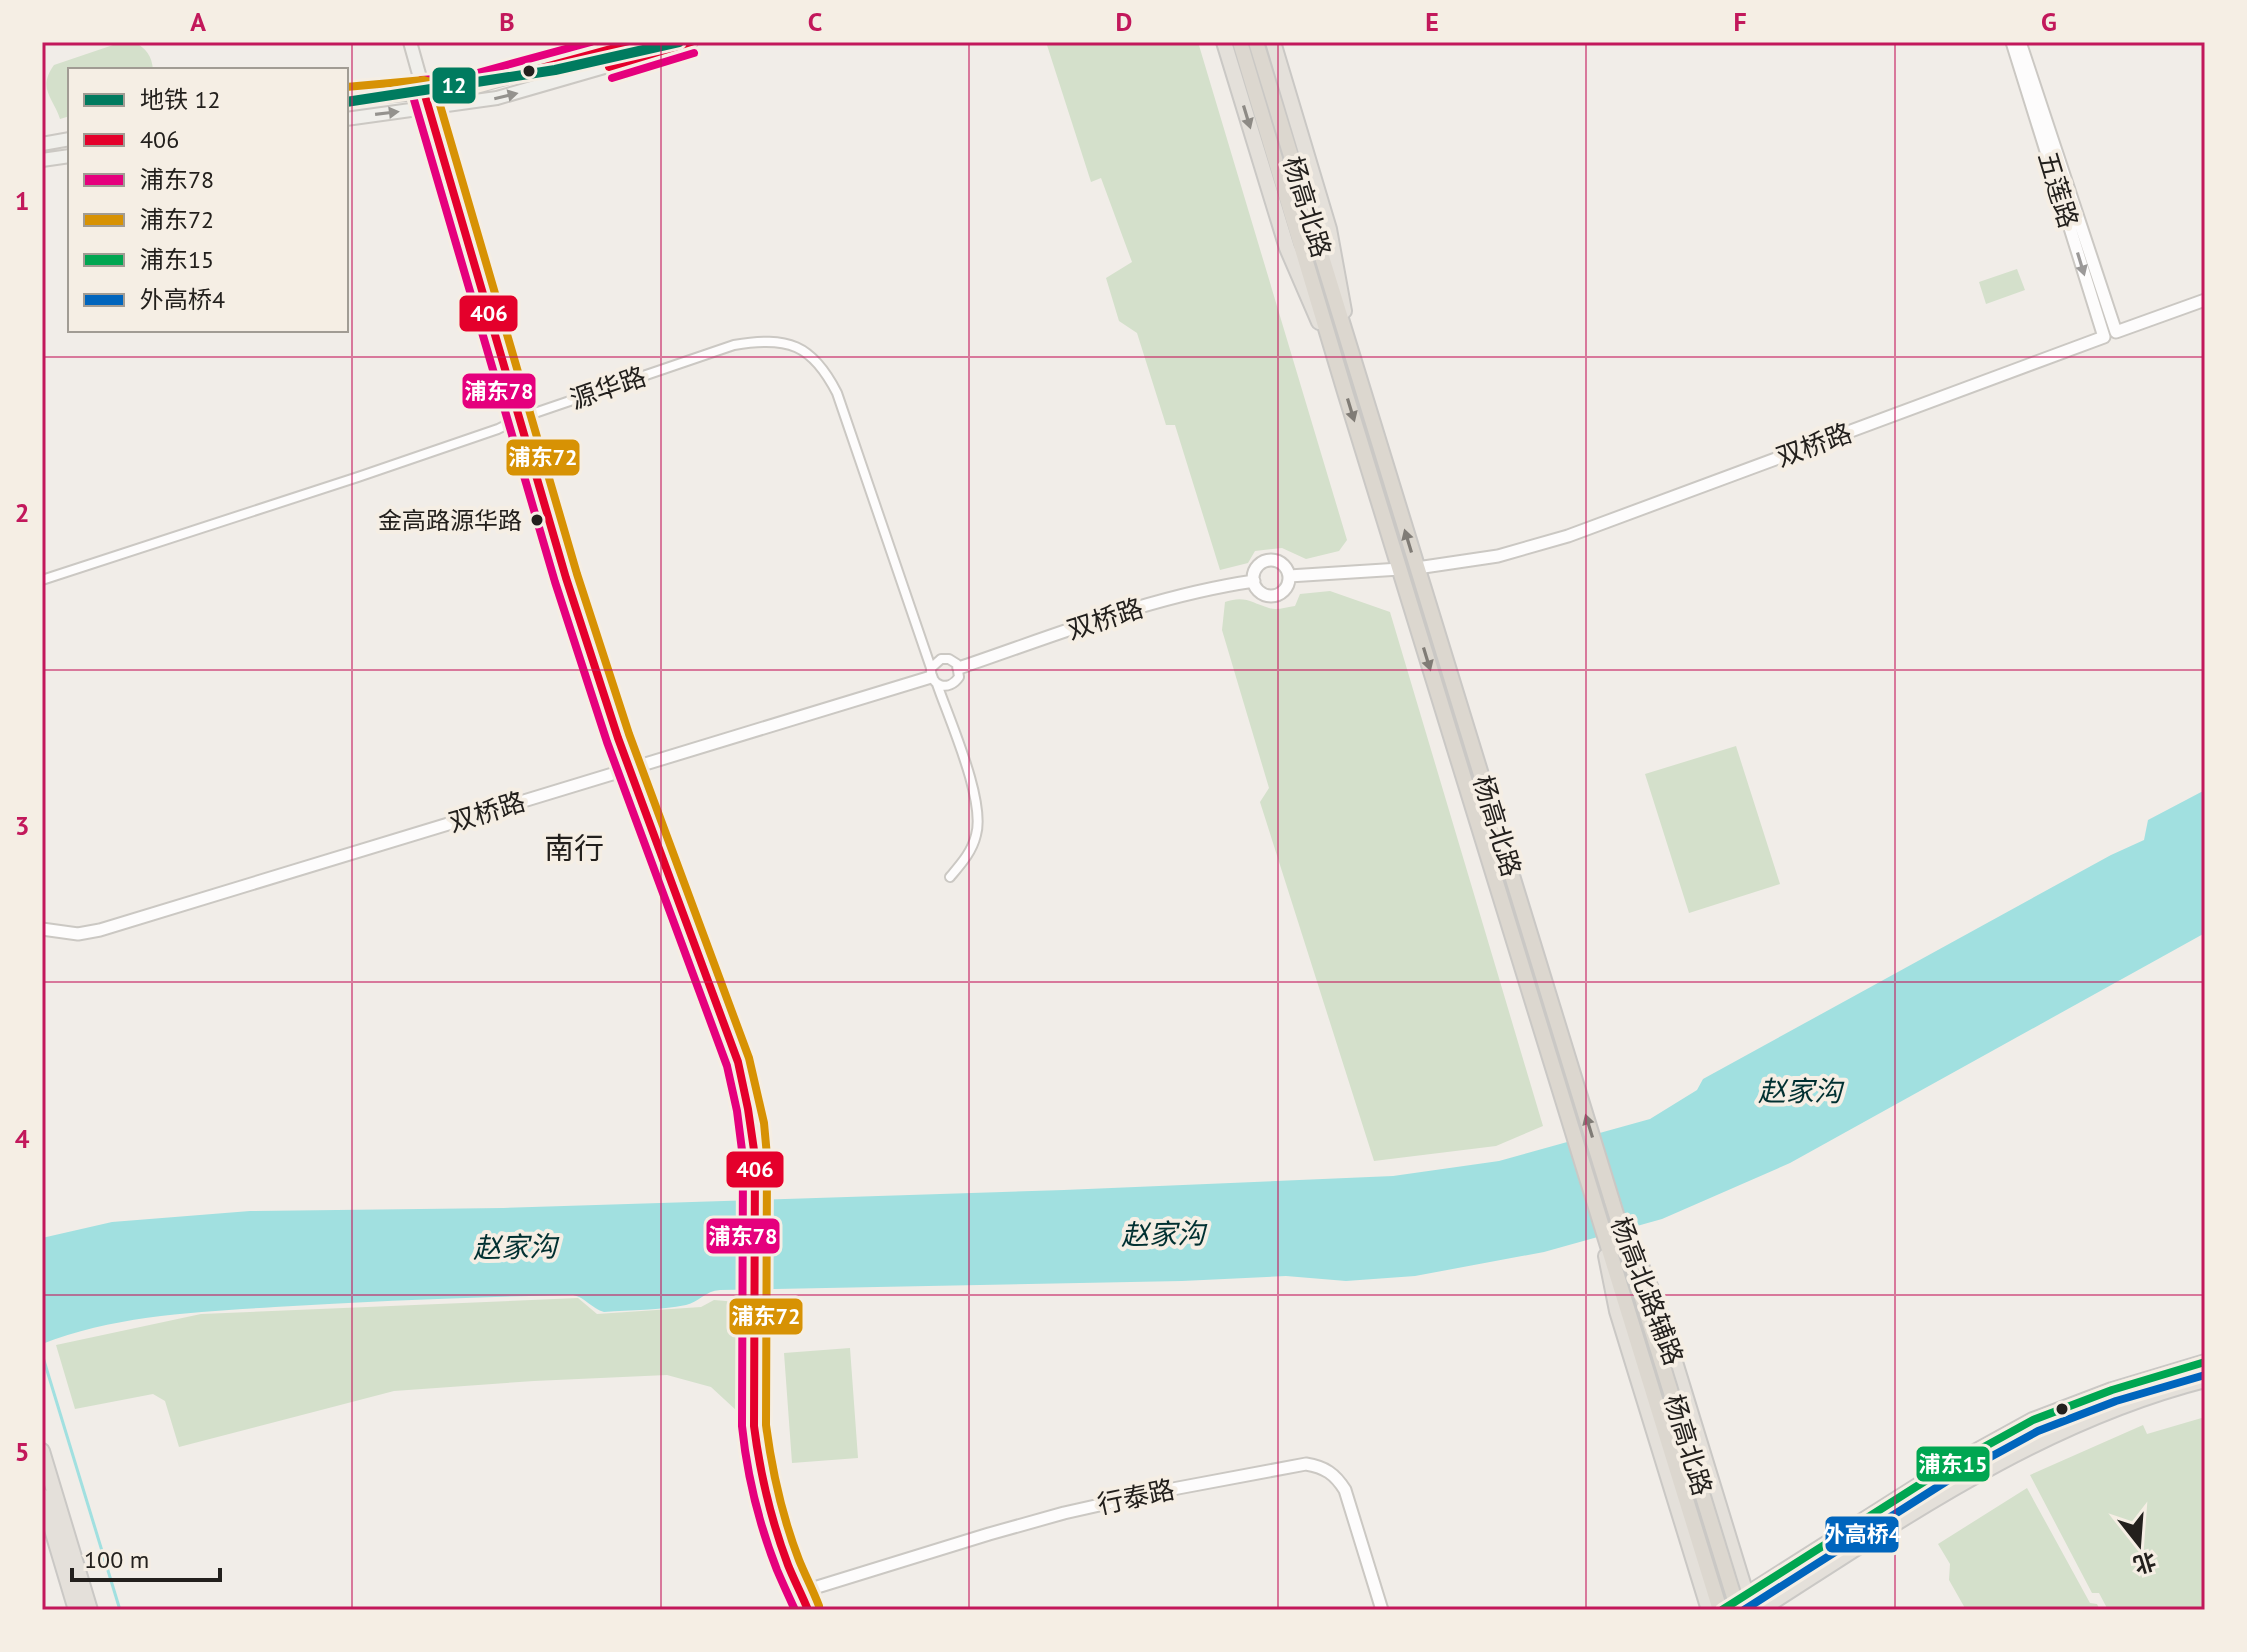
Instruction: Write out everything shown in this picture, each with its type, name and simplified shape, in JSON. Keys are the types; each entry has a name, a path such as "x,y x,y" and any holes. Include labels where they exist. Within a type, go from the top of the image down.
{"highway":[{"name":"杨高北路","path":"1240,42 1721,1610"},
{"name":"杨高北路","path":"1256,42 1738,1610"}],"main road":[{"path":"410,42 424,92"},
{"path":"348,99 465,89 636,42"},
{"path":"348,119 497,98 691,42"},
{"path":"1224,42 1287,248 1336,361"},
{"path":"1273,42 1329,229 1352,355"},
{"path":"429,108 566,578 618,738 738,1062 752,1126 755,1157 756,1451 778,1538 808,1610"},
{"path":"42,144 68,139"},
{"path":"42,160 68,156"},
{"name":"杨高北路辅路","path":"1612,1201 1656,1300 1751,1610"},
{"name":"杨高北路辅路","path":"1595,1205 1617,1311 1709,1610"},
{"path":"1721,1610 1944,1469 2033,1420 2112,1390 2205,1362"},
{"path":"1760,1610 1954,1487 2032,1446 2118,1409 2205,1380"},
{"path":"42,1451 90,1610"},
{"path":"42,1496 76,1610"}],"street":[{"name":"五莲路","path":"2012,42 2110,334"},
{"name":"五莲路","path":"2020,42 2110,334"},
{"path":"424,92 429,108"},
{"name":"双桥路","path":"1417,568 1498,556 1568,536 2205,300"},
{"name":"源华路","path":"42,580 358,477 734,345 756,341 794,346 813,356 827,373 837,393 976,796 979,816 977,833 964,861 950,877"},
{"name":"双桥路","path":"1269,561 1284,566 1289,576 1287,587 1274,596 1259,591 1254,581 1256,570 1269,561"},
{"name":"双桥路","path":"1289,576 1400,569"},
{"name":"双桥路","path":"959,668 1149,604 1254,581"},
{"path":"945,658 959,668 959,677 945,687 933,676 937,661 945,658"},
{"name":"双桥路","path":"42,929 78,934 100,930 933,676"},
{"name":"行泰路","path":"801,1592 1064,1513 1306,1464 1330,1472 1345,1490 1382,1610"}],"green space":[{"path":"134,42 142,47 148,53 153,68 68,68 68,117 60,119 47,87 54,65 119,43"},
{"path":"1046,42 1198,42 1347,540 1339,551 1306,559 1282,548 1255,551 1248,563 1220,570 1175,425 1166,425 1137,333 1119,321 1106,278 1132,262 1101,178 1091,182"},
{"path":"2017,269 2025,290 1986,304 1979,282"},
{"path":"1330,591 1390,612 1543,1126 1496,1146 1374,1161 1260,802 1269,788 1222,630 1225,602 1243,600 1278,609 1295,606 1300,594"},
{"path":"1736,746 1780,884 1689,913 1645,774"},
{"path":"578,1298 597,1314 701,1307 714,1300 737,1302 737,1411 711,1387 667,1375 534,1381 394,1391 179,1447 165,1401 153,1394 75,1409 56,1345 201,1314"},
{"path":"850,1348 858,1458 792,1463 784,1353"},
{"path":"2205,1417 2205,1610 2108,1610 2099,1593 2092,1593 2030,1475 2143,1425 2147,1434"},
{"path":"2027,1488 2090,1603 2097,1604 2100,1610 1966,1610 1949,1580 1950,1564 1938,1544"}],"water":[{"name":"赵家沟","path":"2205,790 2205,933 1790,1163 1662,1219 1544,1252 1415,1276 1346,1281 1286,1276 1182,1281 720,1290 686,1305 604,1312 573,1295 275,1307 128,1321 70,1334 42,1344 42,1238 112,1222 250,1211 503,1208 1393,1176 1499,1161 1650,1119 1697,1090 1703,1079 2111,855 2144,840 2148,820"}],"waterway":[{"path":"42,1354 120,1610"}],"metro line":[{"name":"12","path":"348,102 555,70 679,42"}],"transit line":[{"name":"浦东78","path":"591,42 463,77 421,80 414,85 412,93 555,582 607,742 727,1066 743,1158 744,1444 765,1535 795,1610"},
{"name":"406","path":"636,42 465,89 424,92 566,578 618,738 738,1062 755,1157 754,1426 776,1531 808,1610"},
{"name":"406","path":"609,67 691,42"},
{"name":"浦东78","path":"612,78 694,53"},
{"name":"浦东72","path":"348,87 424,80 431,82 435,88 577,574 629,734 749,1058 764,1123 767,1156 766,1425 788,1527 819,1606"},
{"name":"浦东15","path":"1722,1610 1944,1469 2033,1420 2112,1390 2205,1362"},
{"name":"外高桥4","path":"1744,1610 1950,1479 2038,1431 2116,1401 2205,1375"}],"place":[{"name":"金高路源华路","path":"537,520"}],"district":[{"name":"南行","path":"574,849"}]}
